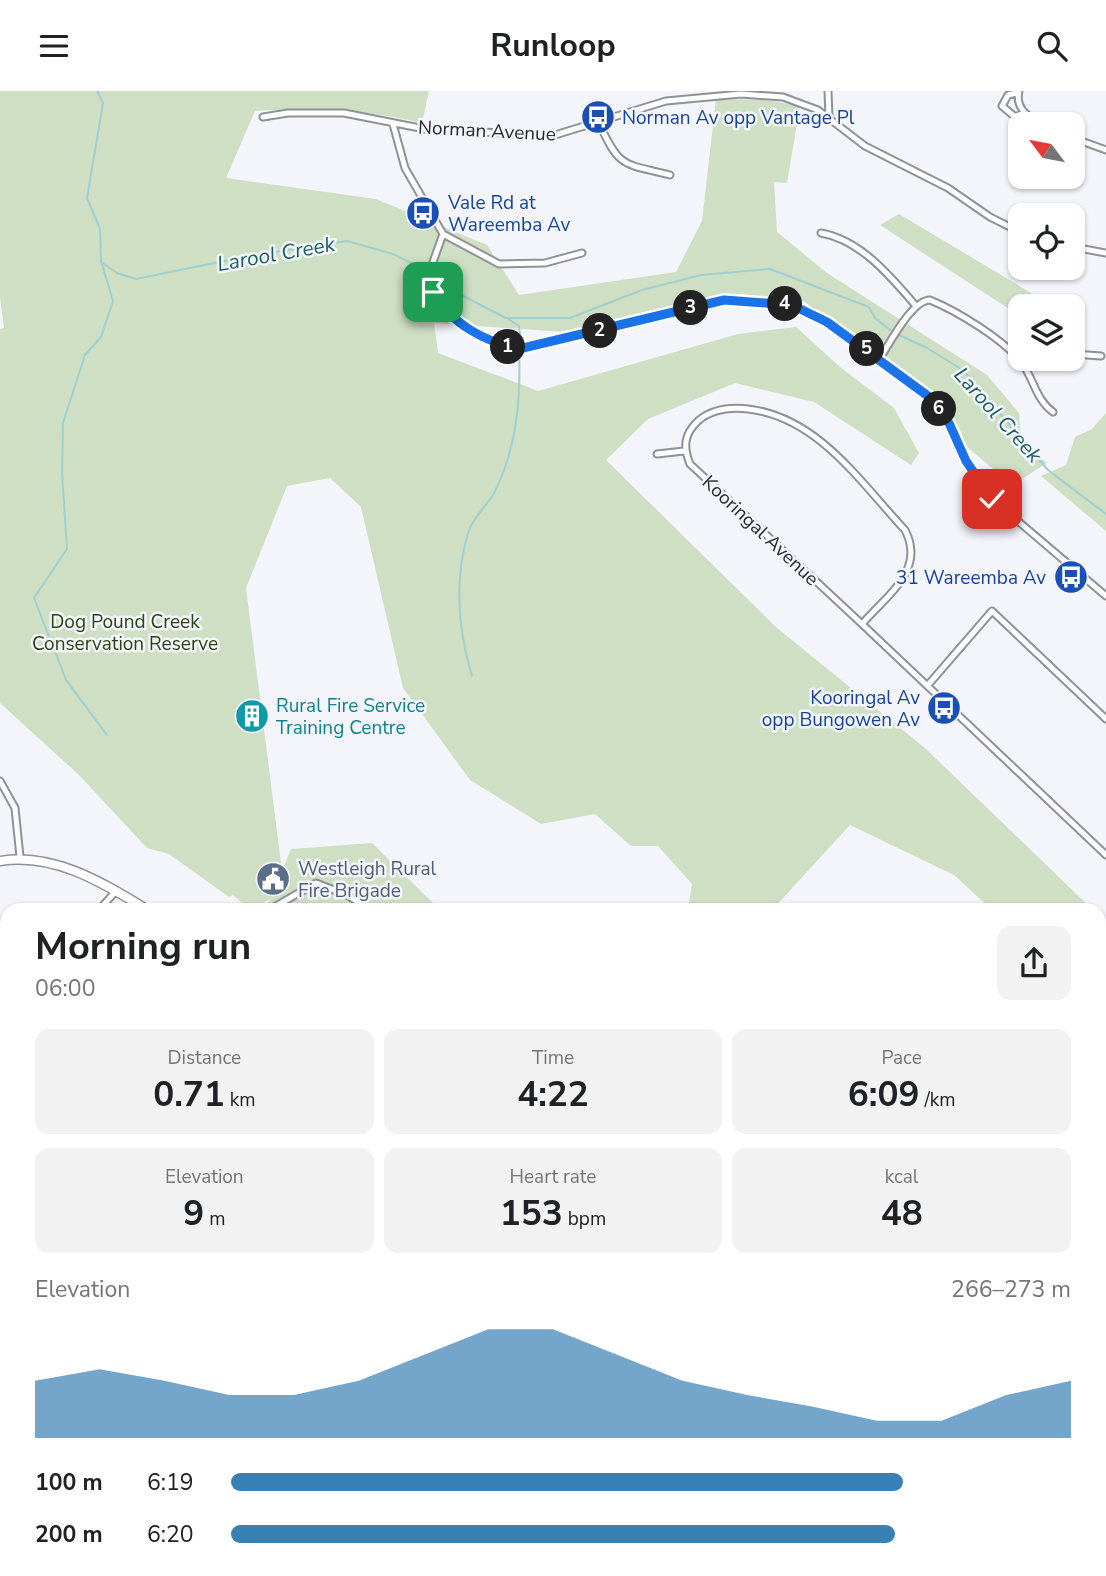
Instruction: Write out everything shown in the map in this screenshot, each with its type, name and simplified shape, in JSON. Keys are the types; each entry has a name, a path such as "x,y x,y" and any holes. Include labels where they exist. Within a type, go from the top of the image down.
{"main road":[{"path":"0,861 20,857 52,862 136,903"}],"street":[{"path":"828,91 828,117"},
{"path":"1008,113 1002,106 1006,93 1018,92 1018,105 1024,112"},
{"name":"Norman Avenue","path":"263,117 288,113 344,113 430,130 537,136 571,133 666,101 741,94 795,100 828,117 865,146 948,188 1008,227"},
{"path":"599,123 614,155 624,162 670,175"},
{"path":"393,124 405,168 443,235 499,264 545,263 582,253"},
{"path":"1085,142 1106,150"},
{"path":"821,233 832,235 877,263 916,306"},
{"path":"443,235 428,278 440,304 462,324 509,347 537,347 713,303 751,301 792,305 811,311 918,387 939,409 966,461 992,499 1106,596"},
{"path":"1085,249 1106,253"},
{"path":"880,358 916,306 925,299 936,302 973,324 1008,351"},
{"path":"1085,354 1101,356"},
{"path":"1026,371 1042,404 1053,412"},
{"path":"657,454 684,451 691,428 703,417 736,407 789,419 820,440 905,530 913,548 911,566 862,624"},
{"name":"Kooringal Avenue","path":"684,451 699,475 928,685 1106,855"},
{"path":"928,685 992,611 1106,719"},
{"path":"0,781 15,808 20,857"},
{"path":"280,903 316,883 347,895 359,903"},
{"path":"105,903 116,891"},
{"path":"292,896 297,903"}],"green space":[{"name":"Dog Pound Creek Conservation Reserve","path":"0,91 429,91 422,123 339,111 255,111 226,178 376,199 487,245 519,295 676,272 702,221 716,99 766,100 800,106 787,183 774,182 777,232 827,273 987,375 1019,413 1021,442 1047,463 1012,485 953,435 878,347 801,300 756,297 594,334 434,323 438,353 538,391 738,334 796,327 840,367 894,408 919,453 911,465 814,402 735,383 648,419 606,460 777,628 926,749 1086,903 984,903 954,875 850,825 778,903 689,903 692,884 658,846 631,846 595,814 541,824 470,780 403,688 361,507 330,478 287,486 246,588 282,871 291,849 372,843 433,903 267,903 272,898 263,903 242,903 233,895 229,897 169,854 147,848 79,775 0,703 0,329 4,328 0,298"},
{"path":"899,214 1033,294 1008,294 1008,308 880,225"},
{"path":"1106,413 1106,531 1041,476 1066,465 1075,437 1092,429"}],"waterway":[{"name":"Larool Creek","path":"97,91 103,103 87,198 100,229 101,262 117,273 136,279 249,256 347,241 393,254 427,271"},
{"path":"102,264 113,301 101,337 85,355 63,423 62,472 67,549 34,598 66,680 107,735"},
{"name":"Larool Creek","path":"432,274 465,297 506,318 570,318 642,290 701,275 770,269 869,307 875,318 893,332"},
{"path":"507,318 519,326 521,344"},
{"name":"Larool Creek","path":"897,334 963,370 1048,470 1106,514"},
{"path":"472,676 461,623 461,569 470,527 494,493 512,442 518,406 519,352"}],"place":[{"name":"Norman Av opp Vantage Pl","path":"598,117"},
{"name":"Vale Rd at Wareemba Av","path":"423,213"},
{"name":"31 Wareemba Av","path":"1071,577"},
{"name":"Kooringal Av opp Bungowen Av","path":"944,708"},
{"name":"Rural Fire Service Training Centre","path":"252,716"},
{"name":"Westleigh Rural Fire Brigade","path":"273,879"}],"route":[{"path":"433,292 440,304 462,324 492,341 509,347 523,348 537,347 724,300 792,305 811,311 880,358 928,396 949,423 966,461 992,499"}]}
